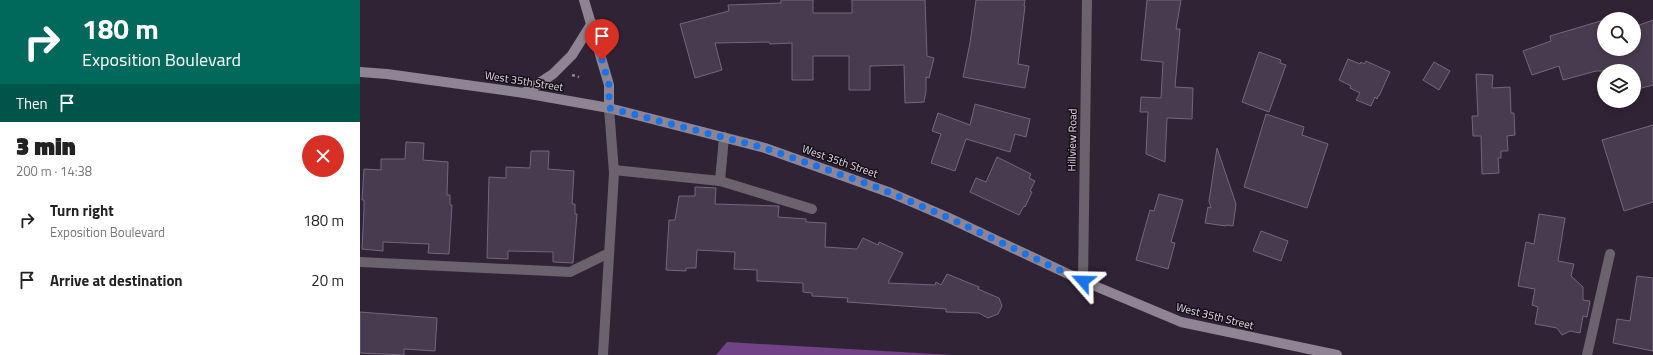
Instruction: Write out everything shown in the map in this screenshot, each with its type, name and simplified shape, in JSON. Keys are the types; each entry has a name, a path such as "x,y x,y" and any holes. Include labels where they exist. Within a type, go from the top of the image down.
{"street":[{"path":"584,0 609,85 609,108 614,170 603,355"},
{"name":"Hillview Road","path":"1083,281 1087,0"},
{"path":"524,93 554,74 572,55 592,23"},
{"name":"West 35th Street","path":"360,72 387,74 524,93 609,108 765,148 885,190 947,217 1083,281 1181,322 1337,355"},
{"path":"720,181 724,137"},
{"path":"614,170 720,181 812,209"},
{"path":"360,262 570,272 610,253"},
{"path":"1588,355 1610,254"}],"shaded area":[{"path":"727,342 953,355 716,355"}],"building":[{"path":"781,0 813,0 813,13 852,13 852,0 925,0 927,56 934,58 929,78 926,77 924,102 905,103 904,65 870,66 870,90 849,90 849,56 813,56 813,80 792,80 792,43 715,43 722,70 695,78 680,24 729,11 728,5 781,3"},
{"path":"976,0 1025,0 1018,64 1029,66 1025,88 963,77 970,43"},
{"path":"1147,0 1181,0 1176,29 1180,29 1175,87 1193,88 1192,119 1167,118 1165,162 1146,154 1148,112 1140,112 1141,97 1161,98 1163,62 1141,60"},
{"path":"1653,20 1653,85 1641,88 1641,64 1597,64 1597,71 1563,80 1559,66 1532,75 1523,51 1551,41 1550,36 1597,22 1597,56 1641,56 1641,24"},
{"path":"1259,52 1281,60 1280,63 1286,65 1269,112 1242,102"},
{"path":"1348,59 1360,64 1361,62 1364,64 1366,61 1390,72 1379,96 1377,99 1375,97 1371,106 1356,100 1360,93 1350,88 1351,86 1339,80"},
{"path":"1434,62 1450,71 1439,90 1423,80"},
{"path":"1476,74 1493,75 1492,88 1510,87 1511,113 1514,113 1515,135 1507,136 1508,151 1501,151 1501,158 1498,158 1499,173 1482,174 1481,136 1473,136 1472,116 1478,116"},
{"path":"975,104 1030,119 1026,137 1015,134 1010,152 966,139 955,171 931,163 941,134 932,131 938,113 970,125"},
{"path":"1266,114 1304,127 1302,135 1328,144 1307,208 1244,187"},
{"path":"1653,125 1653,202 1624,211 1602,140"},
{"path":"406,142 424,143 423,160 448,162 447,195 450,195 450,205 452,205 449,254 428,253 429,244 383,242 383,251 362,249 364,200 362,200 364,169 381,170 381,159 405,159"},
{"path":"1217,148 1236,204 1233,226 1205,223 1208,207 1211,208 1209,201"},
{"path":"531,151 549,151 548,169 574,171 572,204 575,204 575,214 577,214 573,263 553,262 553,252 508,251 508,259 487,258 489,177 506,178 506,167 530,168"},
{"path":"997,157 1031,174 1029,178 1035,181 1025,207 1024,206 1019,215 970,192 976,178 986,182"},
{"path":"695,187 716,188 715,204 779,206 778,217 806,219 806,222 826,223 825,247 857,249 863,238 878,245 879,242 903,253 888,283 935,285 936,282 941,285 947,274 979,287 978,289 999,298 1002,306 998,314 988,318 979,313 946,312 946,309 847,302 848,298 812,296 812,293 803,292 803,283 757,281 757,270 734,269 735,252 697,250 696,268 686,268 686,271 666,270 669,220 675,220 679,196 695,196"},
{"path":"1159,194 1183,200 1171,242 1175,243 1168,269 1136,260 1150,210 1154,211"},
{"path":"1539,214 1565,218 1558,261 1574,264 1571,276 1583,287 1583,300 1590,301 1587,317 1583,316 1580,333 1570,331 1562,335 1557,328 1535,324 1538,307 1532,305 1535,289 1518,286 1526,242 1534,244"},
{"path":"1261,231 1288,241 1281,261 1253,251"},
{"path":"1637,276 1653,278 1653,351 1613,343 1617,319 1630,321"},
{"path":"360,312 437,318 435,351 404,349 404,355 360,353"}],"route":[{"path":"602,60 609,85 609,108 765,148 879,188 947,217 1083,281"}]}
